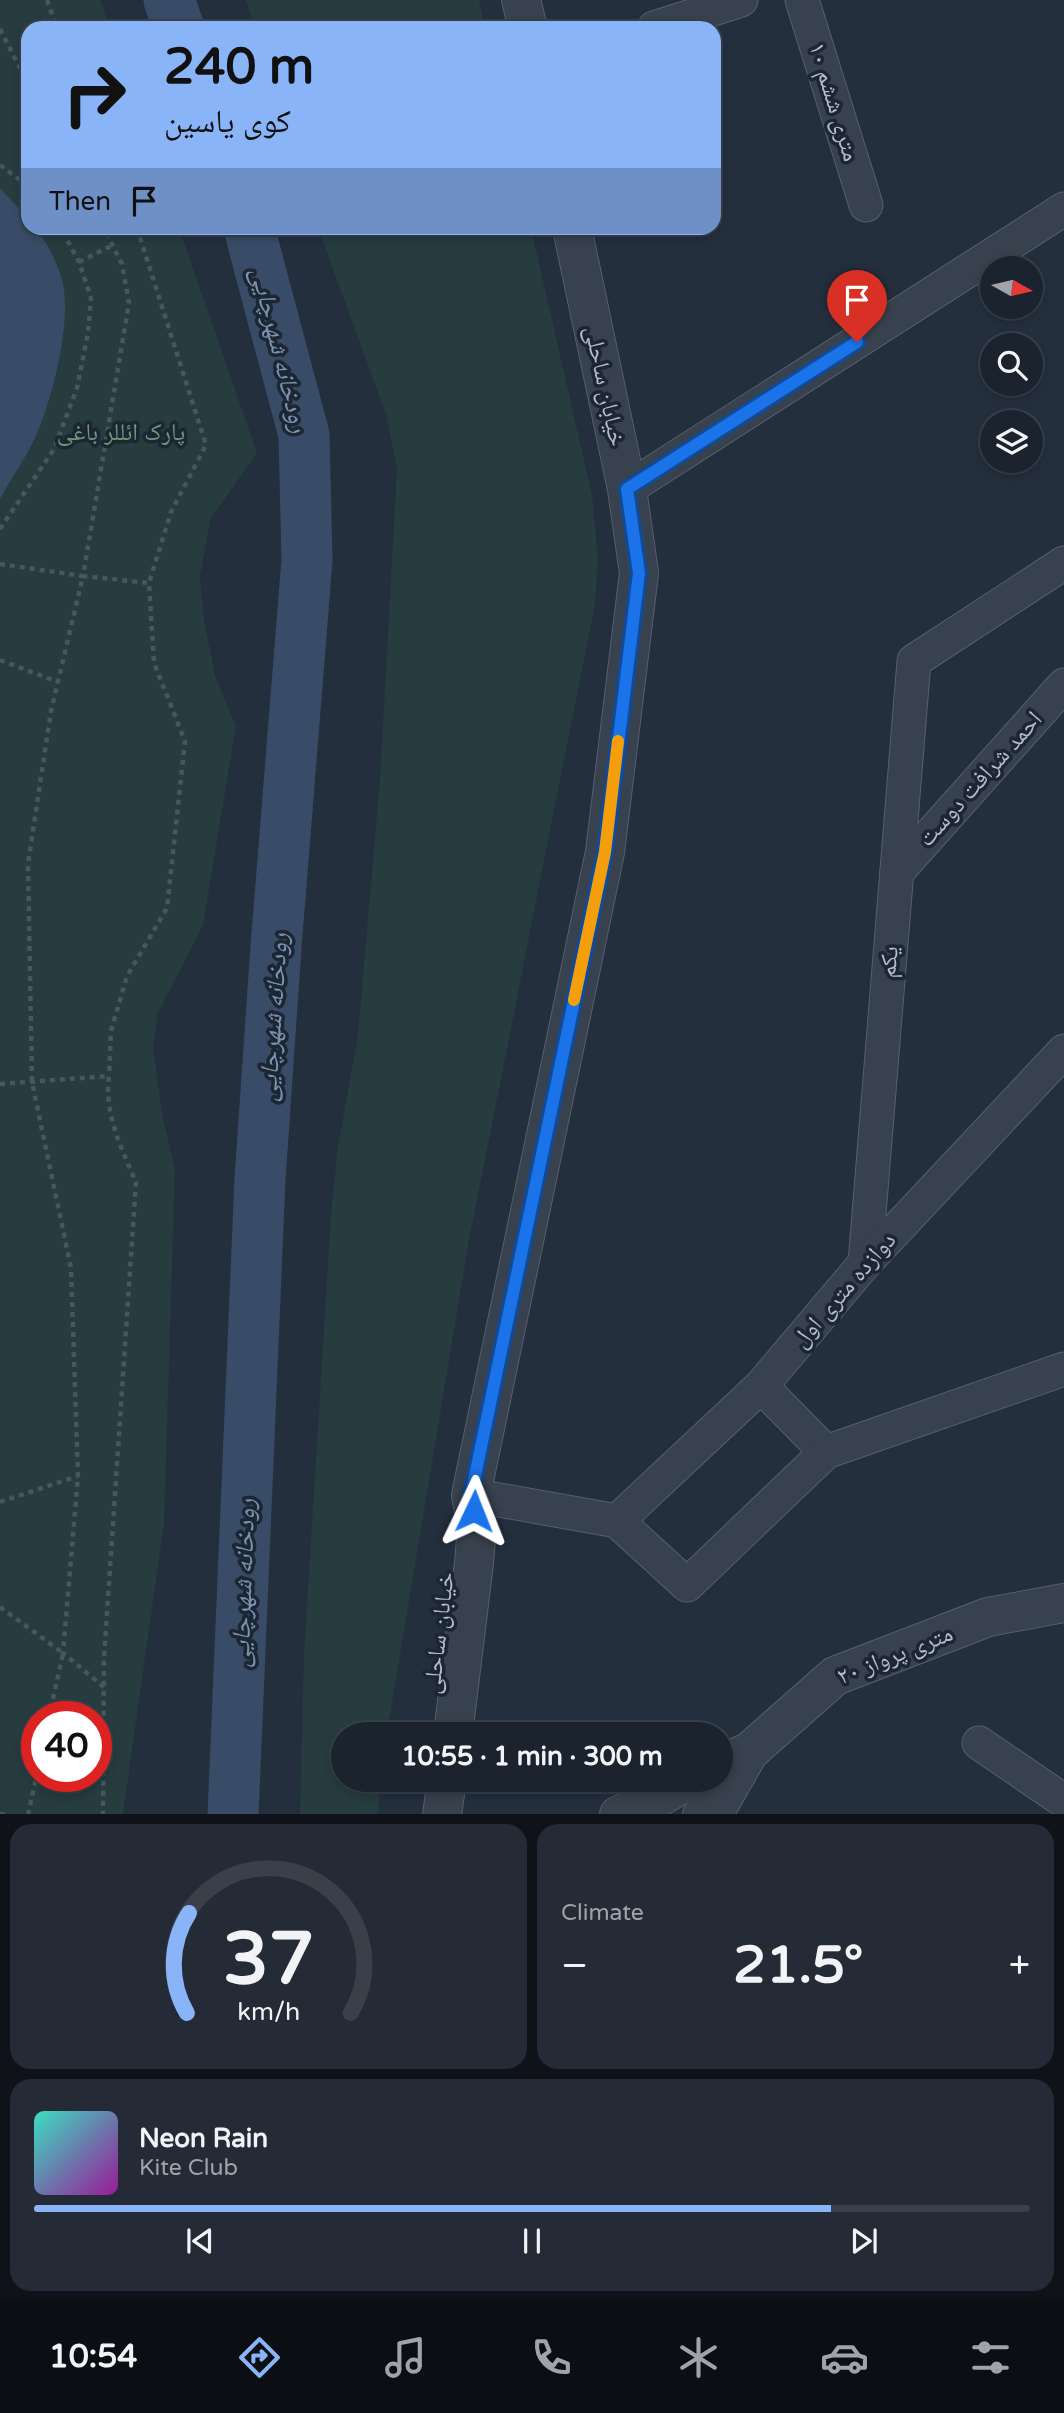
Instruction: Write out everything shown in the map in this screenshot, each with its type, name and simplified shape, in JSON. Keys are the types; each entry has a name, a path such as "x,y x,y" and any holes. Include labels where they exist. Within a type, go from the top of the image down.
{"street":[{"path":"521,0 526,21"},
{"path":"676,21 741,0"},
{"name":"۱۰ متری ششم","path":"802,0 866,205"},
{"path":"627,489 1064,209"},
{"name":"خیابان ساحلی","path":"454,1722 477,1526 471,1495 605,852 639,573 627,489 573,235"},
{"name":"یکم","path":"865,1263 914,661 1064,563"},
{"name":"احمد شرافت دوست","path":"897,872 1064,685"},
{"name":"دوازده متری اول","path":"617,1521 761,1386 865,1263 1064,1051"},
{"path":"471,1495 617,1521 687,1585 826,1452 1064,1369"},
{"path":"761,1386 826,1452"},
{"name":"خیابان ساحلی","path":"428,1722 452,1521 471,1495"},
{"name":"۲۰ متری پرواز","path":"703,1814 721,1801 735,1758 835,1676 988,1617 1064,1603"},
{"path":"979,1743 1064,1801"},
{"path":"417,1814 420,1792"},
{"path":"442,1814 445,1792"},
{"path":"622,1814 668,1792"}],"path":[{"path":"47,0 54,21"},
{"path":"0,29 21,70"},
{"path":"0,165 21,181"},
{"path":"0,528 54,449 77,388 88,333 91,298 79,262 65,235"},
{"path":"52,1701 63,1653 78,1476 71,1268 32,1082 28,864 51,711 83,576 129,303 122,264 108,235"},
{"path":"103,1814 104,1686 136,1182 120,1146 107,1096 111,1031 127,976 167,908 185,740 154,663 149,583 171,512 206,445 139,235"},
{"path":"79,262 113,245"},
{"path":"0,564 149,583"},
{"path":"0,660 58,682"},
{"path":"0,1084 109,1076"},
{"path":"0,1502 78,1476"},
{"path":"0,1607 104,1686"},
{"path":"28,1814 33,1792"}],"green space":[{"name":"پارک ائللر باغی","path":"0,0 100,0 108,21 21,21 21,235 181,235 257,453 211,518 200,575 204,621 215,676 236,726 203,925 158,1013 153,1047 162,1114 175,1169 164,1523 123,1814 0,1814"},
{"path":"246,0 479,0 484,21 253,21"},
{"path":"321,235 533,235 592,495 598,557 595,604 469,1240 389,1722 331,1722 331,1792 380,1792 378,1814 300,1814 304,1655 331,1214 338,1146 358,1035 380,779 397,468 386,414"}],"water":[{"path":"0,188 21,211 21,235 41,235 51,252 62,280 65,316 59,360 48,403 31,446 0,499"}],"waterway":[{"name":"رودخانه شهرچایی","path":"169,0 176,21"},
{"name":"رودخانه شهرچایی","path":"233,1814 260,1179 307,560 304,435 251,235"}],"slow traffic":[{"path":"574,1000 605,852 618,741"}],"route":[{"path":"474,1511 471,1495 605,852 639,573 627,489 857,342"}]}
